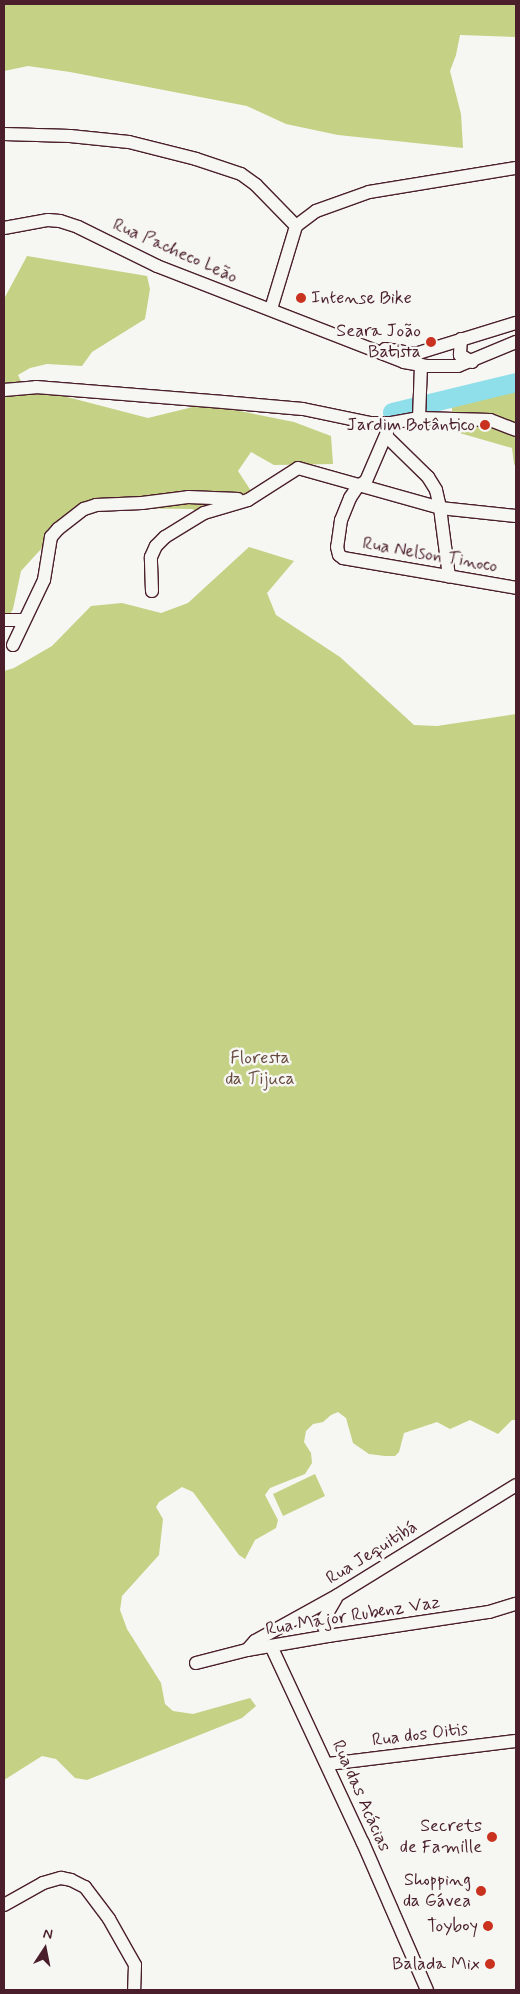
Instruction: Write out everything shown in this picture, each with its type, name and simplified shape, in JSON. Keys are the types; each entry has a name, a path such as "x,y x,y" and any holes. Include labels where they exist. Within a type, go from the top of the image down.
{"street":[{"path":"4,134 70,136 129,142 196,159 241,174 256,184 296,226"},
{"path":"271,309 296,226 316,211 369,192 516,168"},
{"name":"Rua Pacheco Leão","path":"4,228 48,220 60,221 78,227 157,266 404,362 424,365 458,366 472,362 516,342"},
{"name":"Rua Pacheco Leão","path":"330,332 393,351 415,354 516,323"},
{"path":"460,340 460,355 472,362"},
{"path":"419,418 424,365 434,349"},
{"path":"4,390 36,387 302,409 370,423 391,423 419,418 490,420 516,430"},
{"path":"358,486 366,481 391,423"},
{"path":"386,436 428,477 436,490 449,576"},
{"path":"152,591 151,557 156,546 165,538 204,514 248,500 298,468 440,508 516,516"},
{"name":"Rua Nelson Tinoco","path":"358,486 350,498 342,520 337,548 338,555 344,558 516,588"},
{"path":"13,645 44,580 51,537 58,529 84,509 96,505 142,503 188,497 248,500"},
{"path":"4,620 24,620"},
{"name":"Rua Jequitibá","path":"247,1650 255,1641 338,1595 516,1485"},
{"path":"328,1636 323,1624 324,1619 338,1595"},
{"name":"Rua Major Rubenz Vaz","path":"196,1663 247,1650 489,1612 516,1604"},
{"name":"Rua das Acácias","path":"271,1646 328,1764 427,1990"},
{"name":"Rua dos Oitis","path":"328,1764 516,1741"},
{"path":"4,1905 43,1883 61,1878 71,1880 85,1887 109,1919 135,1965 134,1990"}],"green space":[{"path":"4,4 516,4 516,37 460,35 450,71 461,114 463,148 338,135 286,124 247,106 70,72 28,66 4,71"},
{"path":"27,256 147,276 150,289 145,319 92,352 82,366 47,364 30,368 18,375 24,388 148,418 205,404 294,422 331,436 333,464 274,465 251,452 238,471 253,494 203,522 193,509 90,508 62,526 21,571 13,609 4,624 4,299"},
{"name":"Jardim Botântico","path":"516,385 516,467 512,448 456,432 451,404 452,400"},
{"name":"Floresta da Tijuca","path":"249,547 294,561 267,593 276,615 340,657 414,725 437,726 516,714 516,1420 512,1420 498,1434 470,1420 450,1429 437,1422 404,1433 399,1452 395,1456 369,1454 353,1443 346,1418 338,1412 323,1422 313,1424 306,1431 304,1442 311,1453 312,1463 305,1474 270,1488 265,1495 278,1520 276,1528 255,1540 245,1559 239,1555 193,1492 182,1487 159,1502 156,1507 163,1519 159,1555 122,1596 120,1610 127,1629 161,1683 165,1704 173,1711 193,1714 250,1698 256,1706 242,1718 87,1780 75,1778 56,1759 42,1756 4,1780 4,671 14,668 52,646 91,606 122,603 161,613 188,603"},
{"path":"315,1474 325,1496 283,1516 273,1494"}],"waterway":[{"path":"392,412 516,382"}],"place":[{"name":"Intense Bike","path":"301,298"},
{"name":"Seara João Batista","path":"431,342"},
{"name":"Jardim Botântico","path":"485,425"},
{"name":"Secrets de Famille","path":"492,1837"},
{"name":"Shopping da Gávea","path":"481,1891"},
{"name":"Toyboy","path":"488,1926"},
{"name":"Balada Mix","path":"490,1964"}]}
